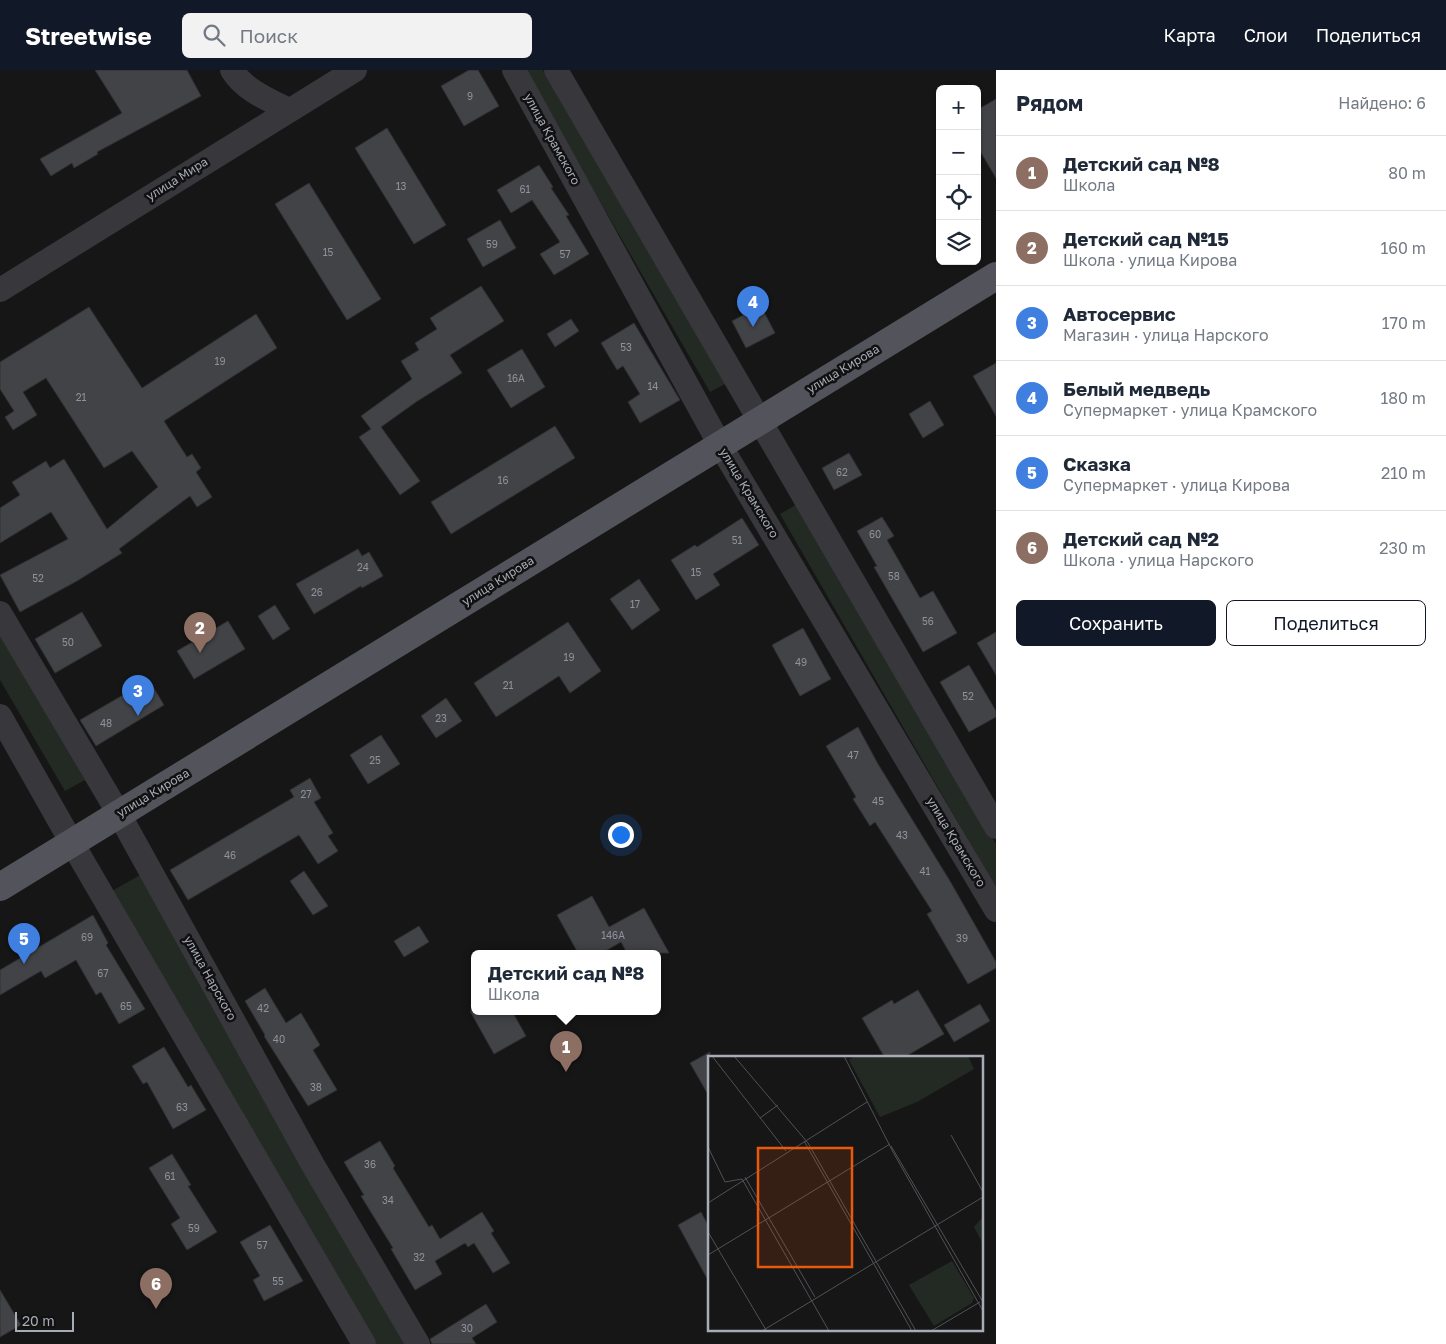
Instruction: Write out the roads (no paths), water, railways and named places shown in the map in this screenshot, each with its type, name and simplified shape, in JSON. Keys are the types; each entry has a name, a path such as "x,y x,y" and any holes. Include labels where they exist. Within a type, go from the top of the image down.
{"main road":[{"name":"улица Кирова","path":"0,887 996,276"}],"street":[{"path":"232,70 260,95 289,110"},
{"name":"улица Мира","path":"0,290 355,70"},
{"name":"улица Крамского","path":"514,70 720,445 996,910"},
{"path":"556,70 996,827"},
{"name":"улица Нарского","path":"0,613 119,814 313,1165 418,1344"},
{"path":"0,716 364,1344"}],"place":[{"name":"Белый медведь","path":"753,327"},
{"name":"Детский сад №15","path":"200,653"},
{"name":"Автосервис","path":"138,716"},
{"name":"Сказка","path":"24,964"},
{"name":"Детский сад №8","path":"566,1072"},
{"name":"Детский сад №2","path":"156,1309"}]}
